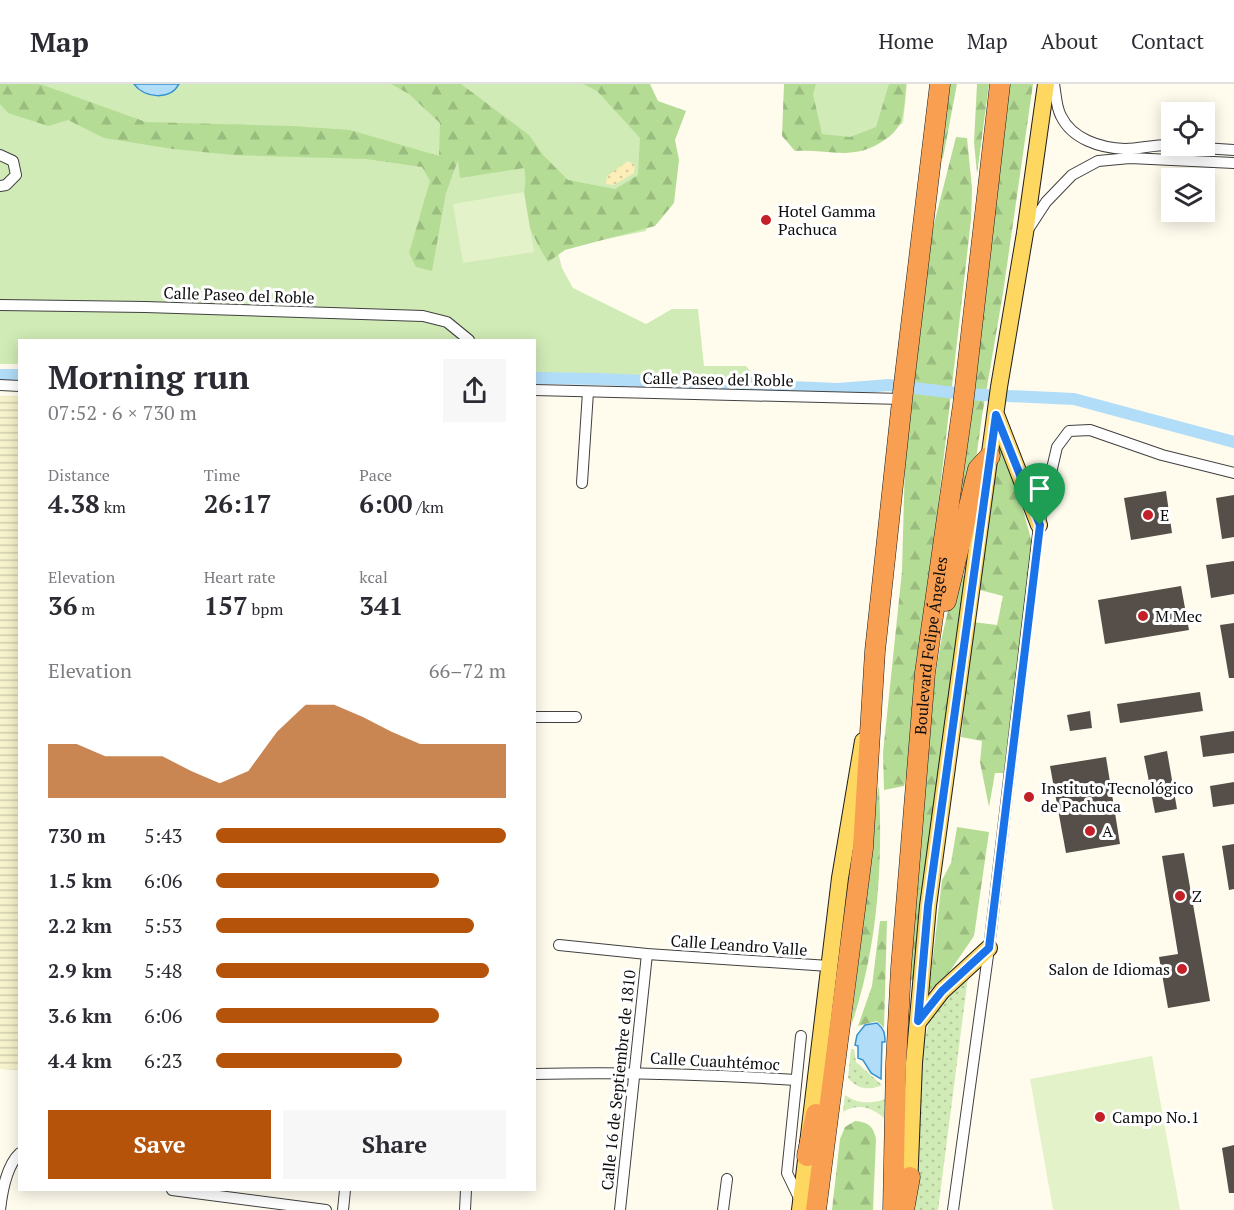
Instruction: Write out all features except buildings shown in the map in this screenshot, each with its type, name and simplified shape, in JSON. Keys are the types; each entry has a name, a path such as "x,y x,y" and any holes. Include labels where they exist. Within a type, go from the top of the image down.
{"highway":[{"path":"806,1208 845,995 863,848 871,697 940,84"},
{"name":"Boulevard Felipe Ángeles","path":"893,1210 896,1063 901,968 925,673 963,405 1000,84"},
{"path":"925,673 952,580 978,469 990,456"},
{"path":"807,1156 845,995"},
{"path":"906,1210 910,1177"}],"main road":[{"name":"Boulevard Felipe Ángeles","path":"910,1177 914,1063 928,906 999,387 1025,233 1046,84"},
{"path":"996,413 1040,525"},
{"path":"806,1208 807,1156 840,879 855,778 871,697"},
{"path":"918,1021 942,991 989,948"}],"street":[{"path":"1054,84 1060,115 1072,132 1110,147 1125,149 1161,145"},
{"path":"1215,149 1234,150"},
{"path":"0,155 13,161 16,175 6,185 0,186"},
{"path":"1025,233 1046,202 1072,175 1098,161 1130,158 1234,163"},
{"name":"Calle Paseo del Roble","path":"0,305 423,316 447,322 468,339"},
{"path":"0,386 18,386"},
{"name":"Calle Paseo del Roble","path":"536,390 588,392 904,390"},
{"path":"582,483 588,392"},
{"path":"953,1210 989,948 1040,525 1057,447 1069,430 1090,430 1162,456 1234,473"},
{"path":"536,717 576,717"},
{"name":"Calle Leandro Valle","path":"559,945 647,954 829,966"},
{"name":"Calle 16 de Septiembre de 1810","path":"620,1210 647,954"},
{"path":"801,1036 787,1173 806,1208"},
{"name":"Calle Cuauhtémoc","path":"536,1074 634,1072 796,1080"},
{"path":"0,1210 2,1186 14,1172 15,1157 18,1155"},
{"path":"723,1210 727,1179"},
{"path":"180,1191 326,1210"},
{"path":"343,1210 345,1191"},
{"path":"465,1210 466,1191"}],"shaded area":[{"path":"0,396 18,396 18,1070 0,1069"}],"green space":[{"path":"0,84 641,84 653,204 646,231 557,249 562,268 573,288 646,324 672,309 698,309 704,366 746,366 760,382 536,375 536,339 18,339 18,364 0,364"},
{"path":"0,84 40,84 146,122 350,130 439,156 440,123 409,94 391,84 461,84 529,135 544,156 568,180 615,189 638,175 640,138 597,91 583,84 650,84 658,101 686,111 675,140 679,160 674,203 655,226 565,250 548,262 533,235 524,212 524,168 460,178 458,160 446,193 432,271 416,267 409,253 430,181 422,167 366,159 233,155 173,149 104,138 68,120 48,126 8,113 0,104"},
{"path":"784,84 816,84 813,94 822,134 850,137 876,127 889,84 906,84 901,121 895,132 886,139 863,150 842,153 795,151 782,136"},
{"path":"791,84 907,84 903,123 870,146 815,145"},
{"path":"948,84 957,84 943,158 940,158"},
{"path":"977,84 989,84 977,174 974,142"},
{"path":"1006,84 1033,84 973,481 952,558"},
{"path":"956,137 967,138 972,188 971,220 908,768 904,786 884,790 883,753 902,571 905,461 932,232"},
{"path":"524,192 534,252 463,263 453,204"},
{"path":"999,432 1002,432 1032,543 1004,773 995,773 989,807 980,762 982,741 961,737 973,622 997,625 1003,596 980,590"},
{"path":"960,574 965,576 913,980 905,981 935,679 947,615"},
{"path":"878,787 880,848 876,908 867,968 851,1026"},
{"path":"957,827 989,832 974,936 950,971 929,991 942,880 951,863"},
{"path":"880,921 887,921 884,1028 877,1021 858,1026 872,986"},
{"path":"968,977 938,1210 915,1210 922,1048 930,1019 939,1005"},
{"path":"851,1049 854,1049 856,1062 882,1085 864,1088 855,1085 848,1078"},
{"name":"Campo No.1","path":"1152,1056 1180,1210 1053,1210 1030,1079"},
{"path":"845,1095 864,1102 885,1099 884,1118 874,1111 859,1107 843,1112"},
{"path":"855,1121 869,1126 876,1139 873,1210 832,1210 840,1139 845,1127"}],"sand":[{"path":"628,161 635,165 634,173 614,185 606,184 607,176"}],"water":[{"path":"134,84 179,84 170,93 157,96 138,89"},
{"path":"877,1023 883,1029 885,1039 885,1042 882,1042 881,1079 871,1073 863,1060 858,1058 858,1046 855,1045 857,1035 865,1025"}],"waterway":[{"path":"0,375 18,375"},
{"path":"536,378 838,389 889,385 964,394 1074,399 1234,442"}],"place":[{"name":"Hotel Gamma Pachuca","path":"766,220"},
{"name":"E","path":"1148,515"},
{"name":"M Mec","path":"1143,616"},
{"name":"Instituto Tecnológico de Pachuca","path":"1029,797"},
{"name":"A","path":"1090,831"},
{"name":"Z","path":"1180,896"},
{"name":"Salon de Idiomas","path":"1182,969"},
{"name":"Campo No.1","path":"1100,1117"}],"route":[{"path":"996,415 1040,525 989,948 942,991 918,1021 928,906 996,415"}]}
